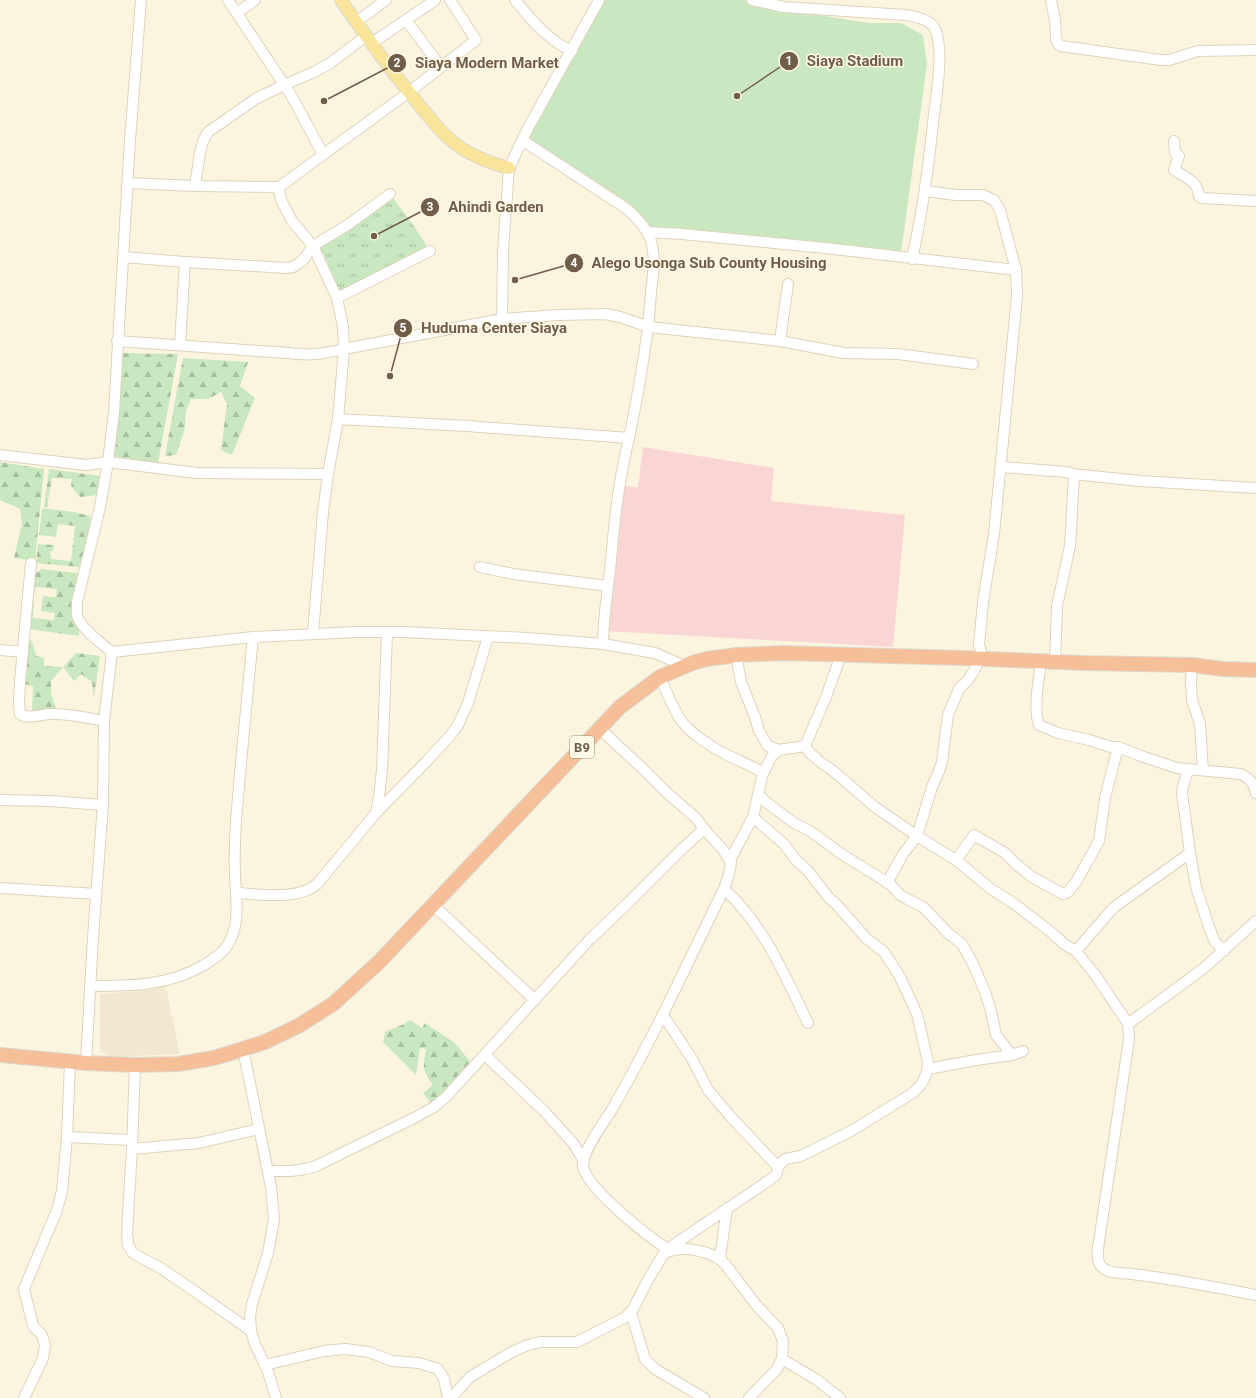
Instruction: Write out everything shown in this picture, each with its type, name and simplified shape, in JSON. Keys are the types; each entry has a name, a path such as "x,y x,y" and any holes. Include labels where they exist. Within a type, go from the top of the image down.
{"highway":[{"name":"B9","path":"0,1055 86,1063 135,1065 178,1064 195,1062 243,1050 286,1032 333,1004 379,962 630,698 660,677 685,666 707,659 736,655 783,653 962,658 979,660 1158,666 1192,665 1224,669 1256,670"}],"main road":[{"path":"341,0 369,40 443,134 453,142 478,156 509,168"}],"street":[{"path":"141,0 117,341 114,412 108,462 100,507 77,602 76,613 78,620 112,652 253,637 313,633 387,632 603,644 648,651 685,666"},
{"path":"228,0 284,85 323,154"},
{"path":"237,13 255,0"},
{"path":"356,22 386,0"},
{"path":"196,186 200,153 203,141 208,132 257,98 329,64 406,20 435,0"},
{"path":"128,183 279,187 409,92 476,40 450,0"},
{"path":"515,0 544,34 560,46 572,51"},
{"path":"502,319 503,252 509,168 522,140 599,0"},
{"path":"752,0 902,14 921,18 930,22 934,28 937,35 938,48 937,87 926,191 912,259"},
{"path":"1052,0 1056,39 1058,44 1061,46 1161,60 1169,60 1198,51 1256,50"},
{"path":"406,20 441,67"},
{"path":"522,140 627,209 638,219 647,232 653,249 654,264 649,327 642,374 619,482 603,644"},
{"path":"1174,141 1175,153 1178,156 1174,170 1191,180 1199,189 1199,196 1202,198 1256,201"},
{"path":"279,187 282,202 292,221 313,246 337,298 343,327 344,349 338,419 328,474 320,539 313,633"},
{"path":"887,883 903,854 917,836 928,799 942,762 948,714 960,689 968,680 979,660 981,651 979,645 983,602 994,534 1018,296 1016,270 1000,210 994,200 983,195 956,195 926,191"},
{"path":"123,257 286,268 293,267 303,260 313,246 348,224 390,194"},
{"path":"647,232 682,234 1016,270"},
{"path":"337,298 430,251"},
{"path":"180,345 185,262"},
{"path":"780,341 788,284"},
{"path":"117,341 306,355 325,354 344,349 493,322 502,319 590,314 620,316 649,327 780,341 844,353 898,354 973,364"},
{"path":"338,419 467,426 628,438"},
{"path":"0,455 86,465 108,462 197,473 328,474"},
{"path":"1001,467 1052,470 1072,474 1140,481 1180,482 1256,488"},
{"path":"1072,474 1074,479 1070,546 1048,662 1037,703 1037,720 1039,725 1058,733 1111,747 1118,747 1168,766 1188,770 1240,774 1252,782 1256,793"},
{"path":"31,563 22,652 19,698 20,714 28,717 47,714 63,714 104,721"},
{"path":"480,567 513,574 608,586"},
{"path":"376,813 381,778 387,632"},
{"path":"90,986 136,985 167,981 191,972 210,961 227,947 235,927 236,826 253,637"},
{"path":"236,893 289,895 314,887 376,813 426,763 458,725 468,703 488,637"},
{"path":"0,650 22,652"},
{"path":"86,1063 103,806 104,721 112,652"},
{"path":"736,655 741,682 759,731 768,746 779,750 805,746"},
{"path":"805,746 826,697 841,655"},
{"path":"1192,665 1192,700 1200,724 1203,770"},
{"path":"660,677 681,720 690,730 715,748 763,772"},
{"path":"600,729 664,791 697,819 724,851 731,863 724,889 663,1015 614,1106 589,1147 584,1161 584,1170 587,1177 614,1206 666,1250 683,1249 713,1255 720,1258 730,1269 757,1306 778,1328 783,1341 782,1358 777,1369 750,1398"},
{"path":"805,746 819,761 832,770 875,807 917,836 956,860 991,889 1013,903 1051,932 1064,944 1076,951 1099,980 1128,1024 1129,1039 1100,1235 1098,1258 1102,1268 1113,1272 1155,1277 1256,1294"},
{"path":"956,860 974,835 1005,853 1045,885 1063,894 1067,893 1076,882 1099,841 1105,798 1118,747"},
{"path":"730,860 753,817 763,772 772,756 779,750"},
{"path":"1188,770 1182,793 1196,887 1215,942 1224,951"},
{"path":"759,795 794,823 810,831 843,856 887,883 900,895 923,907 949,934 962,944 973,964 985,992 996,1035 1012,1056"},
{"path":"0,800 44,801 103,806"},
{"path":"265,1365 324,1351 356,1349 369,1352 392,1361 420,1363 438,1369 444,1379 450,1398 470,1377 510,1353 525,1346 540,1342 577,1342 626,1317 631,1313 650,1276 666,1250 768,1181 778,1172 778,1167 785,1159 801,1156 831,1141 861,1125 919,1088 928,1069 917,1014 894,966 884,952 866,938 829,898 784,844 753,817"},
{"path":"268,1171 306,1170 321,1164 434,1107 446,1097 485,1055 590,939 704,829"},
{"path":"1076,951 1113,908 1190,853"},
{"path":"0,888 96,894"},
{"path":"724,889 740,906 768,943 808,1023"},
{"path":"433,905 535,1000"},
{"path":"1128,1024 1204,968 1255,925"},
{"path":"663,1015 692,1059 708,1090 778,1167"},
{"path":"243,1050 268,1171 274,1219 268,1253 252,1304 250,1316 251,1331 255,1344 265,1365 276,1398"},
{"path":"928,1069 976,1060 1012,1056 1024,1051"},
{"path":"485,1055 544,1111 569,1138 584,1161"},
{"path":"24,1398 43,1358 45,1346 42,1335 33,1326 24,1287 57,1210 60,1199 67,1137 70,1062"},
{"path":"135,1065 127,1232 130,1249 133,1253 167,1272 206,1298 251,1331"},
{"path":"67,1137 132,1144 199,1143 259,1129"},
{"path":"720,1258 727,1208"},
{"path":"631,1313 645,1359 648,1364 704,1398"},
{"path":"782,1358 817,1380 840,1398"}],"shaded area":[{"path":"643,447 774,468 771,501 905,515 893,647 604,631 620,486 638,487"},
{"path":"166,987 180,1054 112,1057 100,1051 100,994 141,991"}],"green space":[{"path":"605,0 744,0 792,11 870,23 901,23 923,35 927,64 901,253 647,232 626,205 525,142"},
{"path":"390,194 414,226 430,251 341,296 313,246"},
{"path":"117,353 178,354 158,463 112,458"},
{"path":"183,358 248,362 240,386 255,398 232,455 221,450 227,404 221,392 208,399 191,399 186,411 185,428 176,455 165,456"},
{"path":"0,462 44,469 35,561 14,558 22,524 20,509 0,500"},
{"path":"49,469 101,476 98,495 80,497 71,486 72,479 52,478 47,507 44,507"},
{"path":"42,508 74,512 90,516 92,533 79,567 36,563 38,544 54,545 53,551 50,551 51,559 71,561 75,526 58,524 56,537 39,535"},
{"path":"41,569 84,574 79,636 27,629 30,601 34,601 33,618 54,620 55,613 41,611 43,596 56,597 57,589 36,587 33,599 30,599 32,577"},
{"path":"28,639 32,641 36,656 44,658 44,666 63,667 51,681 51,693 57,711 32,711 33,686 24,684"},
{"path":"76,653 100,656 94,698 92,682 81,674 74,681 63,667"},
{"path":"410,1020 422,1028 425,1023 455,1043 476,1069 432,1105 423,1093 433,1085 424,1068 426,1049 420,1048 416,1075 383,1042 385,1032"}],"place":[{"name":"Siaya Stadium","path":"737,96"},
{"name":"Siaya Modern Market","path":"324,101"},
{"name":"Ahindi Garden","path":"374,236"},
{"name":"Alego Usonga Sub County Housing","path":"515,280"},
{"name":"Huduma Center Siaya","path":"390,376"}]}
